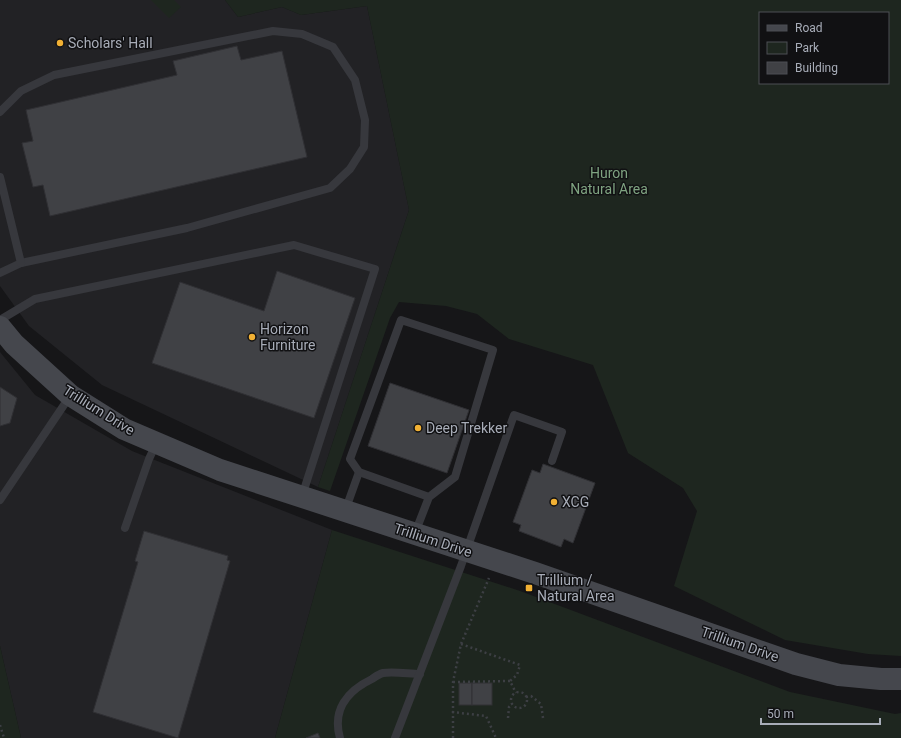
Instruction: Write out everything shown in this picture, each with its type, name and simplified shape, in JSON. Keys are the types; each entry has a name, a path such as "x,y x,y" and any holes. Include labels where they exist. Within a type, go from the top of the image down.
{"street":[{"name":"Trillium Drive","path":"0,328 14,344 70,395 124,429 220,470 466,550 796,664 839,675 881,679 901,679"}],"lane":[{"path":"0,112 21,91 54,75 273,31 302,34 332,47 355,80 366,120 364,147 350,169 330,188 187,228 21,263 0,273"},
{"path":"0,177 21,263"},
{"path":"0,320 35,299 294,244 375,269 302,497"},
{"path":"415,534 429,497 455,477 493,350 401,320 350,459 359,472 429,497"},
{"path":"0,500 70,395"},
{"path":"396,738 466,550 514,415 562,432 552,461"},
{"path":"125,528 149,459 157,443"},
{"path":"345,511 359,472"},
{"path":"340,738 337,727 339,712 347,696 353,691 365,682 383,673 420,674"}],"path":[{"path":"453,738 453,682 461,644 490,578"},
{"path":"453,682 507,682 517,675 520,665 461,644"},
{"path":"510,681 516,693"},
{"path":"508,718 509,707 512,704 512,697 516,693 522,693 526,697 526,704 521,707 515,707 512,704"},
{"path":"526,697 531,696 541,704 543,718"},
{"path":"452,712 486,716 496,738"},
{"path":"0,725 4,738"}],"shaded area":[{"path":"0,0 225,0 238,17 282,7 301,15 367,6 409,210 318,487 102,385 29,326 0,286"},
{"path":"0,352 35,395 132,451 332,530 275,738 21,738 0,646"}],"green space":[{"path":"151,0 174,0 181,7 169,18"},
{"name":"Huron Natural Area","path":"225,0 901,0 901,656 868,654 785,640 674,586 697,511 683,488 628,453 593,365 509,339 477,314 446,306 399,302 390,318 330,491 318,487 409,210 367,6 301,15 282,7 238,17"},
{"path":"332,530 520,591 790,692 895,714 901,713 901,738 275,738"},
{"path":"0,646 21,738 0,738"}],"building":[{"path":"237,46 241,60 282,51 307,157 50,216 43,185 33,187 22,143 33,141 26,110 177,75 173,61"},
{"name":"Horizon Furniture","path":"277,271 355,298 314,418 152,363 180,282 264,311"},
{"name":"Deep Trekker","path":"390,383 469,410 447,473 368,446"},
{"path":"0,387 17,398 10,423 0,426"},
{"name":"XCG","path":"543,464 595,483 573,543 564,539 561,547 519,531 521,525 513,522 532,470 540,473"},
{"path":"144,531 228,556 227,560 230,561 178,738 93,712 138,562 135,561"},
{"path":"459,683 472,683 472,705 459,705"},
{"path":"472,683 492,683 492,705 472,705"},
{"path":"318,733 320,738 306,738"}],"place":[{"name":"Scholars' Hall","path":"60,43"},
{"name":"Horizon Furniture","path":"252,337"},
{"name":"Deep Trekker","path":"418,428"},
{"name":"XCG","path":"554,502"},
{"name":"Trillium / Natural Area","path":"529,588"}]}
